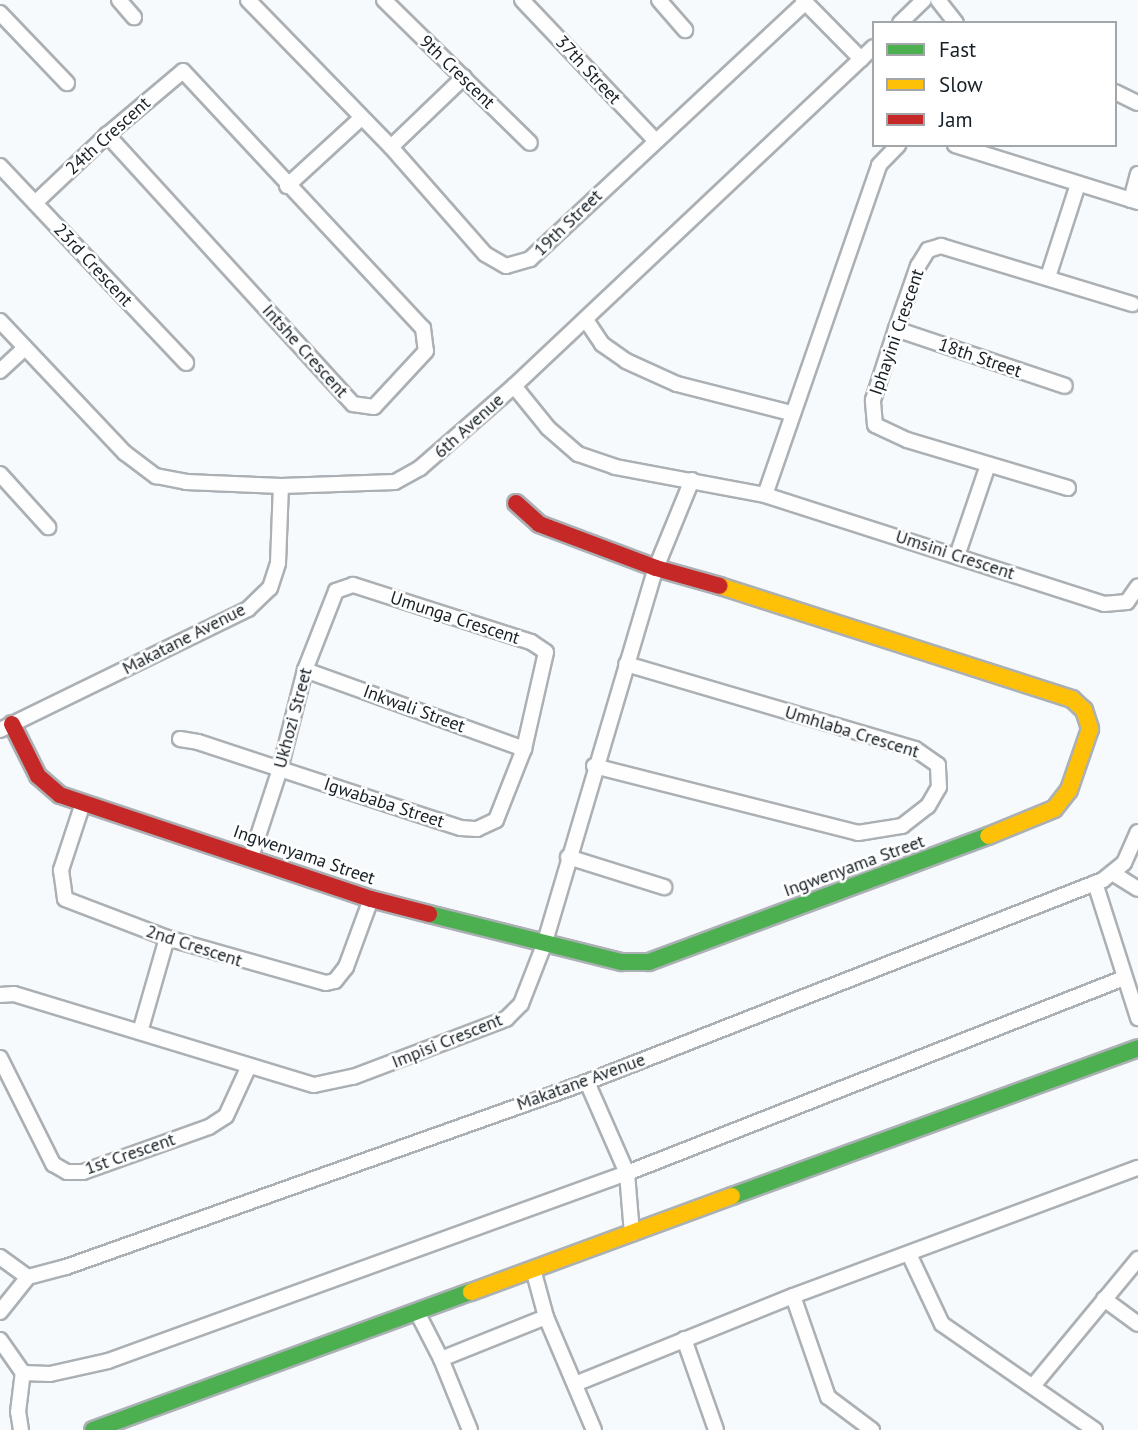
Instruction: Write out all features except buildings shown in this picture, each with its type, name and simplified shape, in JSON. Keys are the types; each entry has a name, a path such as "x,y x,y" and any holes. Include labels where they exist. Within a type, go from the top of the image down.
{"street":[{"path":"119,0 134,17"},
{"name":"9th Crescent","path":"384,0 530,143"},
{"name":"37th Street","path":"522,0 654,139"},
{"path":"659,0 685,30"},
{"path":"902,21 924,0"},
{"path":"938,0 954,21"},
{"name":"19th Street","path":"250,1 360,119 391,147 485,254 506,266 530,259 654,139 804,1"},
{"path":"804,1 862,59"},
{"path":"0,13 67,83"},
{"name":"6th Avenue","path":"0,321 148,472 186,482 281,486 376,484 408,478 586,320 872,49"},
{"name":"24th Crescent","path":"35,204 107,135 183,71"},
{"name":"Intshe Crescent","path":"107,135 354,404 374,407 426,351 424,328 287,186 183,71"},
{"path":"391,147 464,77"},
{"path":"1117,93 1138,103"},
{"path":"287,186 360,119"},
{"path":"765,495 791,413 879,165 896,147"},
{"path":"961,147 1134,201 1138,174"},
{"name":"23rd Crescent","path":"0,166 186,363"},
{"path":"1048,277 1078,184"},
{"name":"Iphayini Crescent","path":"1068,488 907,440 875,425 873,400 918,265 931,248 947,246 1132,304"},
{"path":"586,320 602,344 626,361 677,384 791,413"},
{"name":"18th Street","path":"896,329 1065,386"},
{"path":"0,371 25,348"},
{"name":"Umsini Crescent","path":"514,386 548,428 578,454 658,479 692,480 765,495 1104,604 1127,602 1138,586"},
{"path":"957,556 988,465"},
{"path":"0,474 48,527"},
{"name":"Impisi Crescent","path":"0,995 14,994 314,1085 353,1077 462,1039 515,1012 544,945 594,766 656,568 692,480"},
{"name":"Makatane Avenue","path":"6,727 248,610 270,588 278,563 281,486"},
{"name":"Ingwenyama Street","path":"6,727 46,786 83,803 371,899 544,945 634,962 679,951 1040,817 1063,802 1081,765 1090,722 1072,699 760,597 656,568 539,524 516,503"},
{"name":"Ukhozi Street","path":"251,857 280,769 305,670 333,597 345,585"},
{"name":"Umunga Crescent","path":"345,585 541,646 547,661 524,748 496,820 489,826"},
{"name":"Umhlaba Crescent","path":"594,766 858,833 902,826 928,806 939,787 935,761 915,749 626,664"},
{"name":"Inkwali Street","path":"305,670 524,748"},
{"name":"Igwababa Street","path":"180,739 461,828 489,826"},
{"name":"2nd Crescent","path":"83,803 61,870 65,899 167,938 326,983 346,967 371,899"},
{"path":"1138,832 1114,874 1138,889"},
{"path":"568,857 664,887"},
{"name":"Makatane Avenue","path":"28,1277 587,1082 1114,874"},
{"path":"1095,883 1138,1018"},
{"path":"140,1032 167,938"},
{"path":"23,1373 50,1374 108,1362 627,1173 1124,978"},
{"path":"93,1430 1138,1048"},
{"name":"1st Crescent","path":"0,1058 53,1164 67,1172 83,1172 208,1128 226,1116 249,1066"},
{"path":"587,1082 627,1173 632,1234"},
{"path":"575,1384 793,1296 1138,1168"},
{"path":"909,1254 942,1324 1095,1430"},
{"path":"0,1257 28,1277 0,1312"},
{"path":"1033,1386 1138,1259"},
{"path":"533,1269 546,1317 594,1430"},
{"path":"793,1296 828,1397 873,1430"},
{"path":"1104,1299 1138,1324"},
{"path":"417,1312 441,1359 470,1430"},
{"path":"441,1359 546,1317"},
{"path":"684,1339 716,1430"},
{"path":"0,1340 23,1373 18,1412 21,1430"}],"traffic: fast":[{"path":"429,914 622,962 649,962 988,836"},
{"path":"732,1196 1138,1048"},
{"path":"93,1430 471,1292"}],"traffic: slow":[{"path":"720,586 1072,699 1084,710 1090,729 1069,790 1054,809 988,836"},
{"path":"471,1292 732,1196"}],"traffic: jam":[{"path":"516,503 539,524 656,568 720,586"},
{"path":"12,724 38,776 60,795 371,899 429,914"}]}
